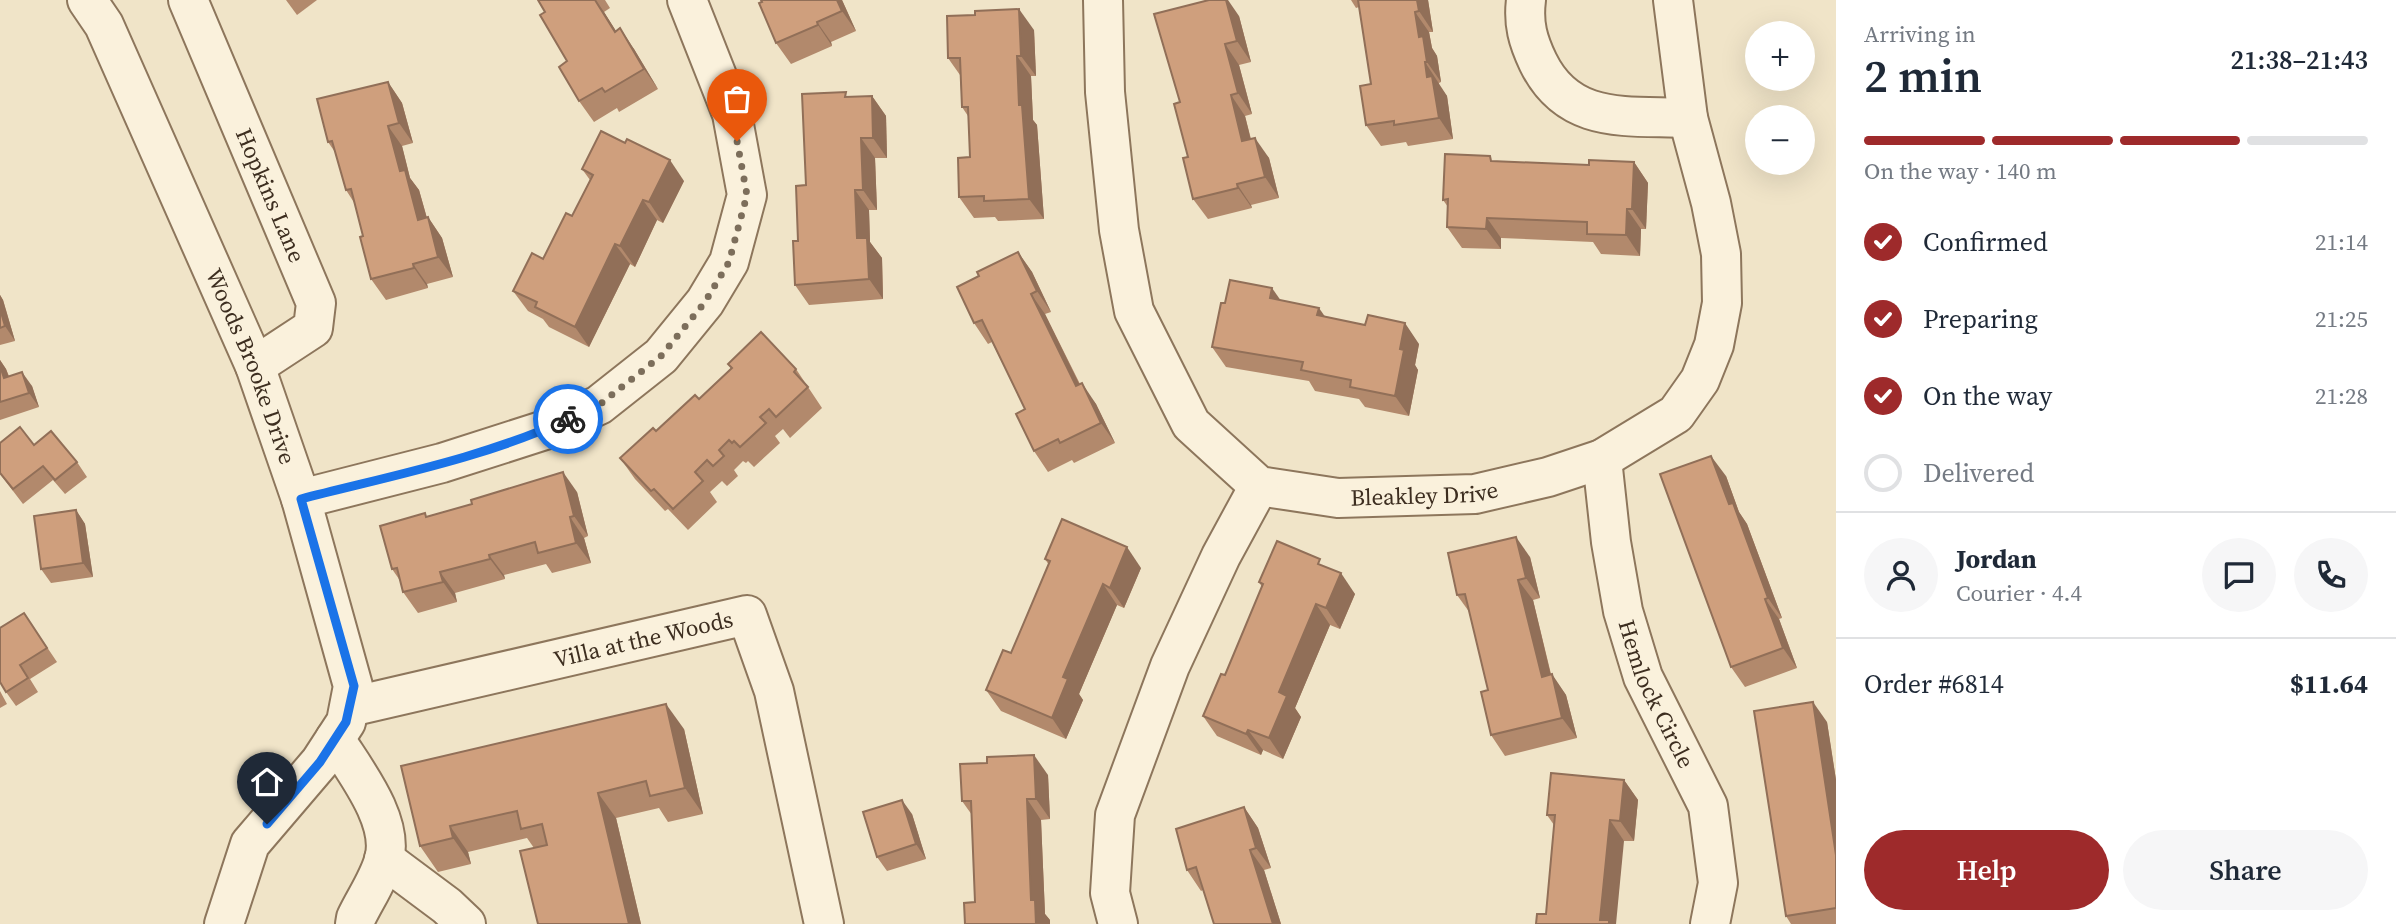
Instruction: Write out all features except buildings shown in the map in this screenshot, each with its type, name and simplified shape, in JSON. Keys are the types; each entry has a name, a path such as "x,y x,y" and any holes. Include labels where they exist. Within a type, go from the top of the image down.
{"street":[{"name":"Woods Brooke Drive","path":"88,0 104,25 255,366 301,499 354,686 343,723"},
{"name":"Hopkins Lane","path":"188,0 316,303 313,328 255,366"},
{"path":"301,499 454,459 545,430 599,405 661,356 705,302 729,262 747,195 732,114 687,0"},
{"path":"1103,0 1108,119 1119,230 1134,311 1191,424 1259,486 1221,556 1170,666 1115,815 1110,893 1118,924"},
{"path":"1526,0 1524,15 1527,39 1541,69 1560,93 1579,107 1598,114 1688,117"},
{"name":"Bleakley Drive","path":"1259,486 1338,498 1475,494 1548,477 1602,458 1675,414 1700,380 1714,345 1722,303 1721,254 1711,203 1688,117 1673,0"},
{"name":"Hemlock Circle","path":"1602,458 1611,542 1623,611 1643,677 1708,806 1718,883 1710,924"},
{"name":"Villa at the Woods","path":"343,723 747,615 774,691 824,924"},
{"path":"343,723 387,838 384,859 355,924"},
{"path":"224,924 250,844 320,762 343,723"},
{"path":"384,859 454,918"}],"way so far":[{"path":"568,419 599,405 661,356 705,302 729,262 747,195 737,141"}],"route":[{"path":"267,824 320,762 346,722 354,686 301,499 442,463 545,430 568,419"}]}
